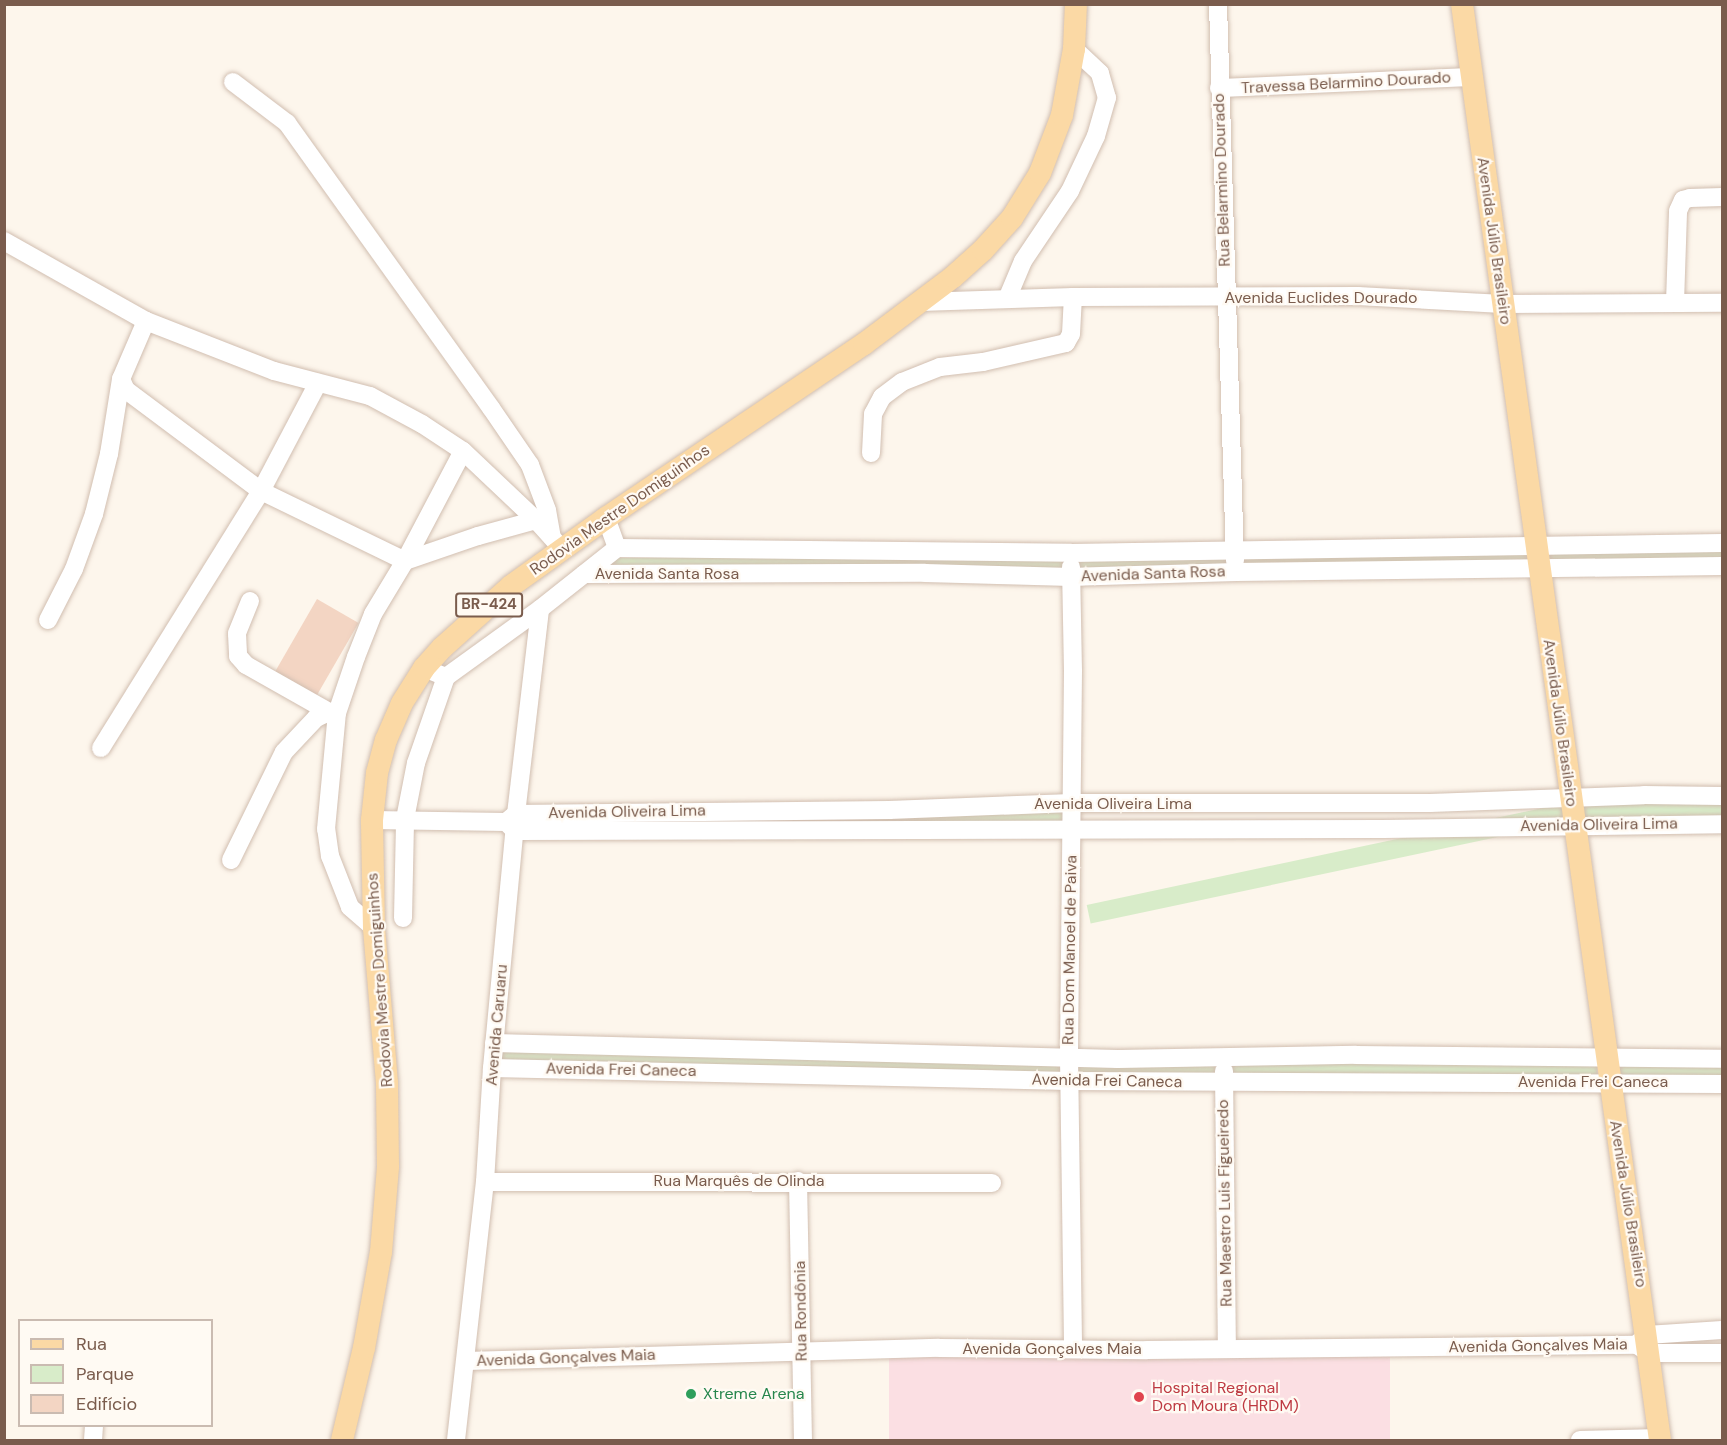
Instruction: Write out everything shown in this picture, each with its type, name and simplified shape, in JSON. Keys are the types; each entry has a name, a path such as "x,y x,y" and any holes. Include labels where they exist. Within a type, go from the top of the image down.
{"main road":[{"name":"Rodovia Mestre Domiguinhos","path":"342,1440 364,1348 381,1252 388,1166 387,1083 374,928 372,820 377,773 386,740 402,704 424,668 470,621 557,543 606,518 864,344 983,250 1012,218 1040,173 1062,115 1074,49 1076,4"},
{"name":"Avenida Júlio Brasileiro","path":"1462,4 1644,1344 1660,1439"}],"street":[{"name":"Rua Belarmino Dourado","path":"1218,4 1236,572"},
{"path":"1007,299 1023,261 1070,191 1096,136 1107,98 1100,74 1074,49"},
{"name":"Travessa Belarmino Dourado","path":"1219,88 1472,77"},
{"path":"233,82 287,123 491,408 530,465 557,543"},
{"path":"1675,303 1678,211 1683,200 1722,197"},
{"path":"4,241 146,321 274,371 370,396 422,424 463,451 557,543"},
{"name":"Avenida Euclides Dourado","path":"920,302 1072,297 1358,296 1503,304 1722,303"},
{"path":"871,453 873,414 882,398 902,382 940,368 983,362 1066,343 1071,334 1072,297"},
{"path":"48,620 74,569 88,531 109,454 121,379 146,321"},
{"path":"121,379 126,390 261,491 405,561 478,536 536,520"},
{"path":"101,748 261,491 318,382"},
{"path":"374,928 350,907 330,856 326,812 333,713 373,614 405,561 463,451"},
{"path":"403,918 405,819 416,763 446,677 540,609 617,548 606,518"},
{"name":"Avenida Santa Rosa","path":"617,548 1071,553 1722,543"},
{"name":"Rua Dom Manoel de Paiva","path":"1071,553 1072,803 1069,1081 1073,1348"},
{"name":"Avenida Santa Rosa","path":"584,574 925,573 1071,576 1722,566"},
{"path":"250,601 237,634 238,656 246,665 333,713"},
{"name":"Avenida Caruaru","path":"456,1440 486,1182 492,1068 512,822 540,609"},
{"path":"424,668 446,677"},
{"path":"231,860 284,752 310,723 333,713"},
{"name":"Avenida Oliveira Lima","path":"512,822 673,811 889,810 1072,803 1418,803 1570,800 1644,795 1722,796"},
{"path":"672,830 673,811"},
{"name":"Avenida Oliveira Lima","path":"372,820 512,822 672,830 1383,829 1722,824"},
{"name":"Avenida Frei Caneca","path":"494,1043 1069,1057 1356,1055 1722,1059"},
{"path":"664,1070 665,1047"},
{"name":"Rua Maestro Luis Figueiredo","path":"1224,1057 1227,1349"},
{"name":"Avenida Frei Caneca","path":"492,1068 664,1070 1069,1081 1609,1081 1722,1084"},
{"name":"Rua Rondônia","path":"798,1181 803,1440"},
{"name":"Rua Marquês de Olinda","path":"486,1182 993,1183"},
{"name":"Avenida Gonçalves Maia","path":"1644,1344 1722,1330"},
{"name":"Avenida Gonçalves Maia","path":"466,1361 803,1350 1227,1349 1644,1344 1722,1353"},
{"path":"1580,1440 1660,1439"}],"shaded area":[{"name":"Hospital Regional Dom Moura (HRDM)","path":"889,1350 1390,1350 1390,1440 889,1440"}],"green space":[{"path":"1541,541 1722,541 1722,563 1541,563"},
{"path":"1529,547 1535,568 1240,568 1238,555"},
{"path":"1230,555 1232,568 1074,573 1074,557"},
{"path":"1066,557 1066,571 593,571 618,558"},
{"path":"1575,801 1722,801 1722,820 1575,820"},
{"path":"1566,803 1570,822 1091,923 1087,905"},
{"path":"1067,806 1067,826 517,821"},
{"path":"496,1046 1064,1061 1066,1077 495,1065"},
{"path":"1221,1060 1220,1078 1073,1077 1072,1062"},
{"path":"1610,1060 1722,1062 1722,1080 1610,1078"},
{"path":"1229,1061 1597,1061 1597,1078 1229,1078"}],"building":[{"path":"317,599 359,623 316,697 274,673"}],"place":[{"name":"Xtreme Arena","path":"691,1394"},
{"name":"Hospital Regional Dom Moura (HRDM)","path":"1139,1397"}]}
